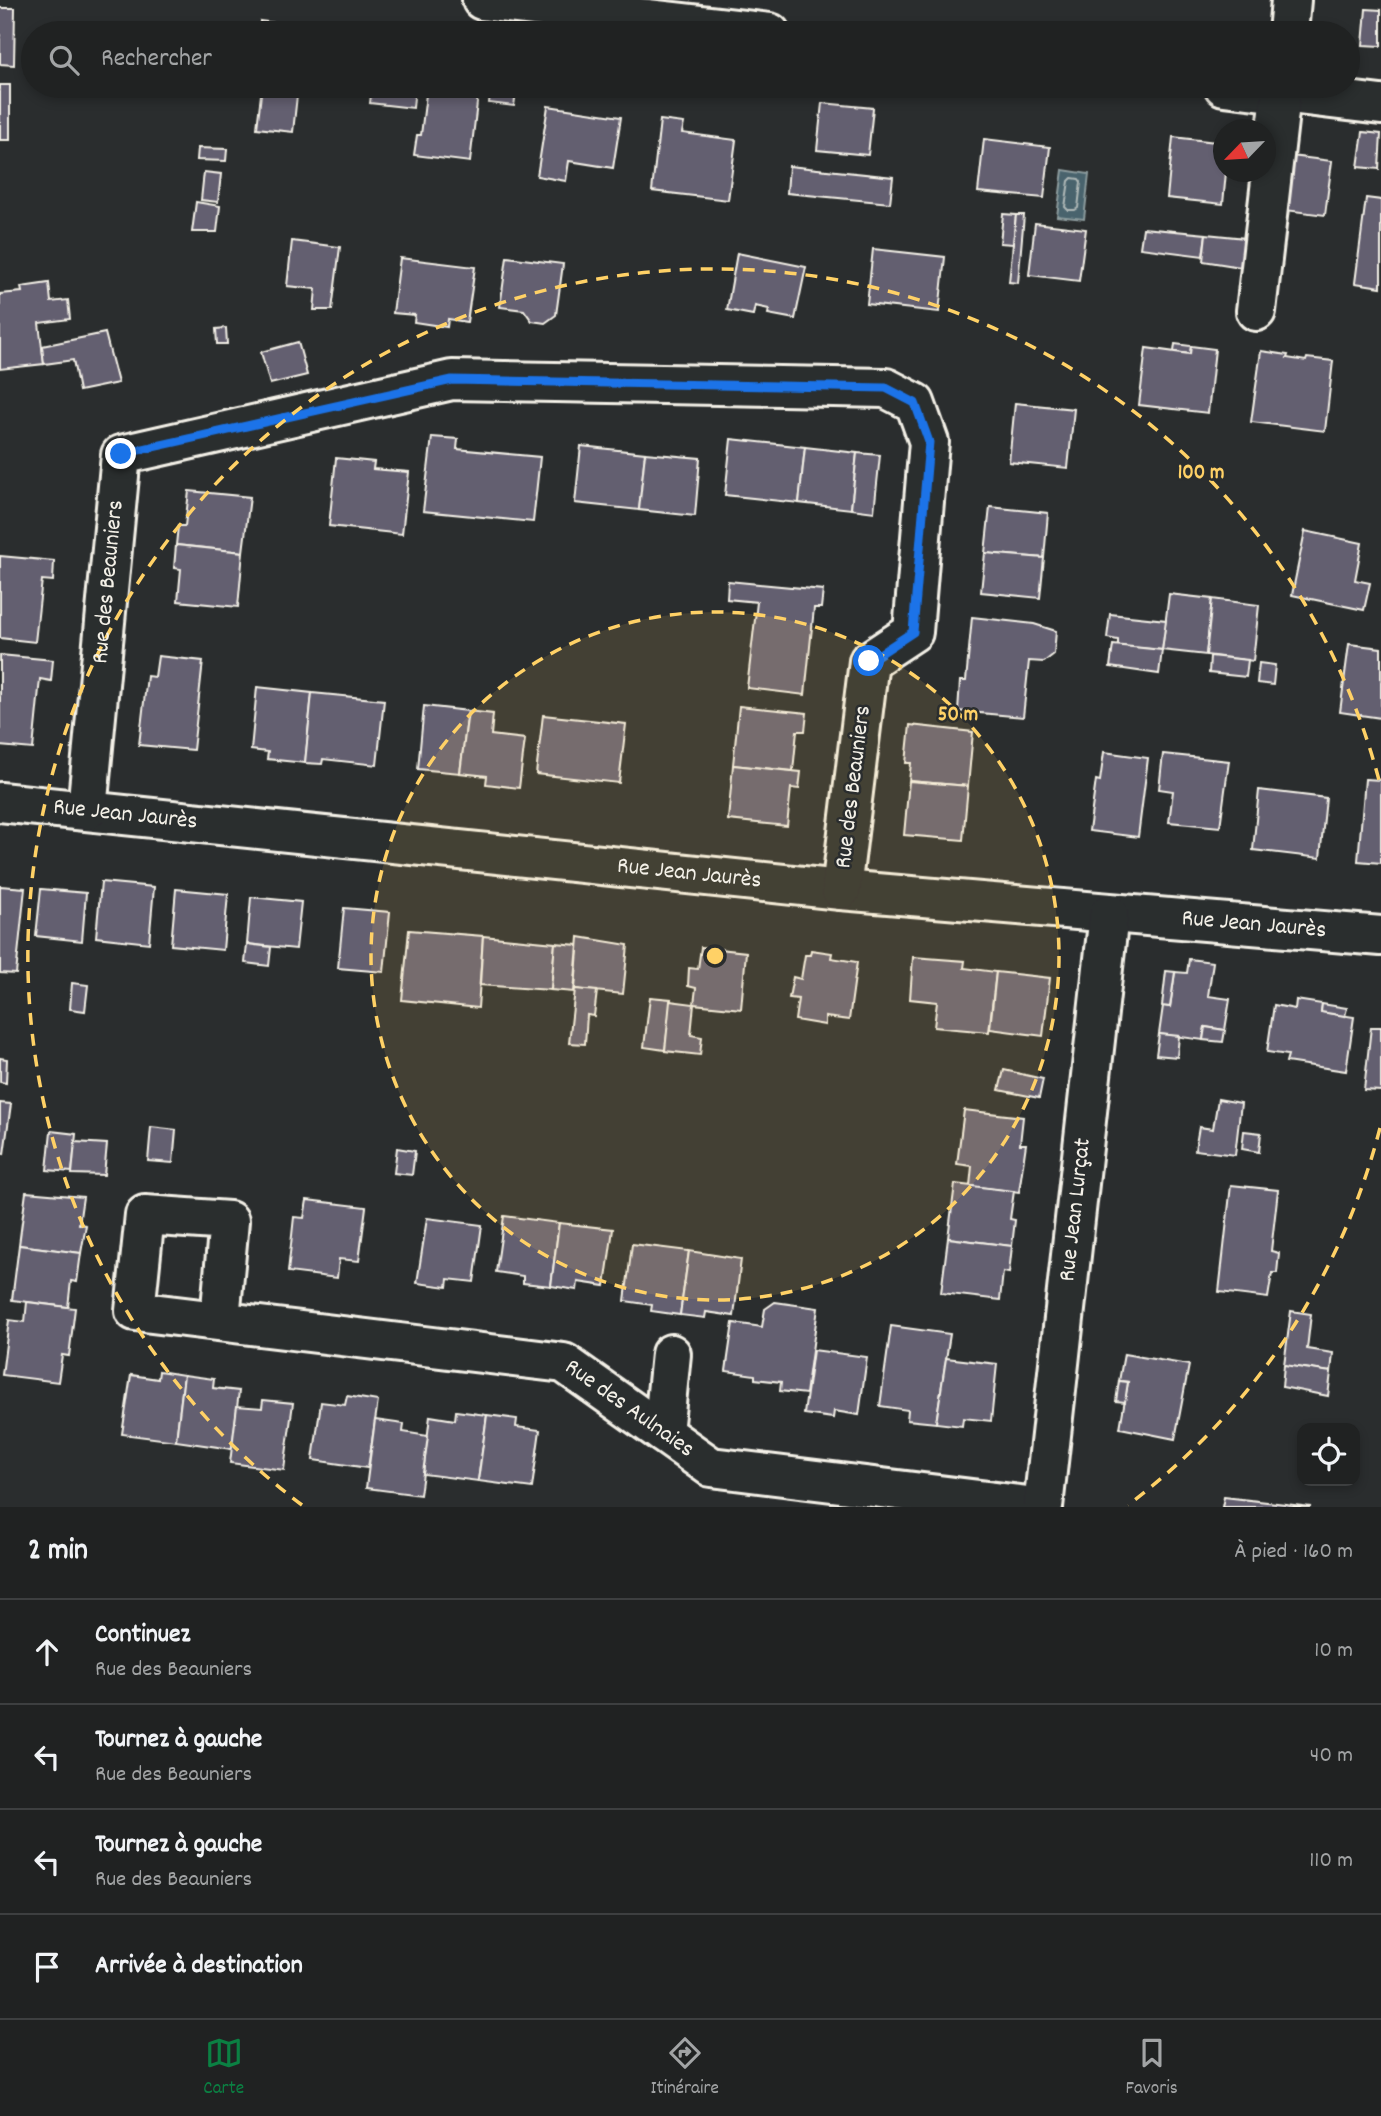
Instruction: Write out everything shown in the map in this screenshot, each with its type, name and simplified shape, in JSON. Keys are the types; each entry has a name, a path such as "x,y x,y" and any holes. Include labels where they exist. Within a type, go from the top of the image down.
{"street":[{"path":"482,0 665,21"},
{"path":"1288,21 1291,0"},
{"path":"1256,311 1280,98"},
{"path":"1341,98 1381,104"},
{"name":"Rue des Beauniers","path":"87,810 121,454 452,380 886,388 915,403 929,442 913,632 869,661 841,890"},
{"name":"Rue Jean Jaurès","path":"0,802 841,890 1381,936"},
{"name":"Rue Jean Lurçat","path":"1042,1507 1109,914"},
{"name":"Rue des Aulnaies","path":"220,1319 564,1363 711,1467 1036,1507"},
{"path":"663,1433 671,1354"}],"water":[{"path":"1063,170 1089,174 1084,219 1057,216"}],"building":[{"path":"0,8 15,8 14,65 0,64"},
{"path":"1366,9 1381,10 1381,46 1363,45"},
{"path":"0,85 10,85 10,140 0,140"},
{"path":"261,98 297,98 293,132 257,128"},
{"path":"371,98 414,98 413,108 370,103"},
{"path":"426,98 478,98 470,162 414,155 417,135 421,135"},
{"path":"490,98 515,98 514,106 489,103"},
{"path":"822,103 873,108 868,155 817,150"},
{"path":"548,106 621,117 613,168 569,161 566,181 537,176"},
{"path":"660,120 684,123 682,133 736,140 728,200 652,191"},
{"path":"1363,132 1381,134 1379,169 1358,167"},
{"path":"1173,137 1213,142 1213,182 1225,182 1223,204 1167,198"},
{"path":"984,139 1050,147 1044,198 978,192"},
{"path":"198,148 227,149 226,161 197,160"},
{"path":"1291,156 1332,161 1325,215 1285,210"},
{"path":"789,166 893,177 890,203 787,193"},
{"path":"204,172 221,174 218,202 201,200"},
{"path":"1366,198 1381,200 1381,287 1355,283"},
{"path":"196,202 220,206 217,232 192,232"},
{"path":"1003,214 1016,215 1013,244 1000,243"},
{"path":"1016,215 1024,215 1018,283 1009,282"},
{"path":"1035,223 1086,229 1079,281 1029,275"},
{"path":"1143,228 1206,234 1203,256 1140,248"},
{"path":"1206,234 1245,238 1241,267 1203,261"},
{"path":"292,241 340,247 332,310 314,310 316,289 287,286"},
{"path":"873,249 945,257 939,312 867,304"},
{"path":"737,253 806,267 795,319 768,314 769,309 755,306 753,315 727,310"},
{"path":"507,257 563,264 556,315 545,323 532,321 524,310 500,307"},
{"path":"400,258 475,267 467,322 448,319 447,327 414,322 415,315 393,313"},
{"path":"49,283 51,302 68,300 70,319 39,323 44,364 0,369 0,294 22,292 21,287"},
{"path":"226,328 227,344 217,344 216,329"},
{"path":"105,333 118,383 79,391 73,360 44,364 42,346"},
{"path":"298,342 307,375 270,384 261,352"},
{"path":"1175,344 1191,346 1190,354 1174,352"},
{"path":"1191,346 1215,349 1208,413 1139,405 1146,348 1190,354"},
{"path":"1261,351 1306,361 1307,358 1333,361 1325,431 1251,422"},
{"path":"1015,403 1074,409 1068,468 1009,462"},
{"path":"432,437 458,439 457,449 540,457 533,522 423,511"},
{"path":"731,439 805,447 799,503 725,495"},
{"path":"581,446 645,453 639,510 575,503"},
{"path":"805,447 857,453 851,509 799,503"},
{"path":"645,453 700,458 695,516 639,510"},
{"path":"857,453 880,455 874,512 851,509"},
{"path":"336,458 374,462 373,469 409,472 402,534 329,526"},
{"path":"189,491 250,497 243,552 176,545 178,526 185,526"},
{"path":"990,507 1048,513 1044,558 985,553"},
{"path":"1305,531 1362,543 1355,580 1370,583 1364,610 1292,595"},
{"path":"176,545 243,552 238,607 178,601 181,569 174,568"},
{"path":"985,553 1044,558 1040,598 981,592"},
{"path":"0,556 54,561 53,581 42,580 35,642 0,638"},
{"path":"728,581 823,590 821,608 814,608 805,695 747,688 757,602 727,599"},
{"path":"1169,594 1212,599 1206,655 1162,650"},
{"path":"1212,599 1259,605 1253,661 1206,655"},
{"path":"1110,614 1166,620 1162,650 1118,646 1118,640 1107,638"},
{"path":"972,617 1034,624 1056,631 1054,654 1044,662 1029,661 1023,717 958,711 960,681 966,681"},
{"path":"1349,644 1381,648 1381,718 1340,712"},
{"path":"1113,645 1162,650 1159,674 1110,667"},
{"path":"0,655 53,660 51,681 40,679 33,749 0,746"},
{"path":"158,656 203,661 193,750 139,745 147,676 155,677"},
{"path":"1210,656 1248,660 1246,677 1209,673"},
{"path":"1259,663 1275,665 1273,685 1257,683"},
{"path":"257,687 312,693 305,763 267,759 268,752 251,750"},
{"path":"312,693 384,700 377,765 323,759 322,764 305,763"},
{"path":"424,706 468,711 460,773 418,769"},
{"path":"739,706 807,713 805,731 797,731 793,771 733,765"},
{"path":"468,711 493,714 491,735 525,739 519,788 486,784 487,776 460,773"},
{"path":"543,715 626,724 619,783 536,774"},
{"path":"910,725 973,732 968,786 909,781 911,763 906,763"},
{"path":"1104,752 1148,758 1138,837 1089,831 1096,780 1100,781"},
{"path":"1163,754 1229,761 1220,827 1169,822 1173,791 1159,789"},
{"path":"733,765 801,772 799,789 791,788 787,826 728,820"},
{"path":"1365,779 1381,780 1381,863 1358,861"},
{"path":"909,781 968,786 963,840 904,835"},
{"path":"1259,790 1326,798 1320,858 1253,850"},
{"path":"101,882 154,887 149,943 96,937"},
{"path":"0,886 25,888 16,974 0,973"},
{"path":"41,889 86,893 82,941 36,936"},
{"path":"176,889 228,894 223,950 171,945"},
{"path":"251,897 301,902 296,949 247,944"},
{"path":"344,908 390,912 384,972 338,968"},
{"path":"409,930 483,936 478,1008 402,1000"},
{"path":"483,936 555,943 551,990 480,985"},
{"path":"579,937 628,945 623,994 575,989"},
{"path":"555,943 578,945 574,992 551,990"},
{"path":"247,944 271,947 269,966 245,963"},
{"path":"701,947 746,952 741,1009 694,1004 696,988 688,986 689,968 698,969"},
{"path":"811,950 832,953 831,958 857,962 849,1020 825,1017 825,1025 795,1020 798,999 789,998 793,977 801,979 805,955 810,955"},
{"path":"913,957 965,961 964,968 996,972 989,1032 934,1027 937,1002 910,999"},
{"path":"1189,959 1213,962 1208,996 1230,999 1225,1030 1205,1027 1203,1040 1159,1034 1163,1006 1170,1007 1175,972 1187,973"},
{"path":"1166,971 1175,972 1170,1007 1162,1006"},
{"path":"996,972 1050,978 1043,1036 990,1029"},
{"path":"72,983 88,985 85,1011 70,1009"},
{"path":"575,989 597,991 594,1016 587,1015 585,1044 569,1043"},
{"path":"650,997 671,999 665,1050 644,1047"},
{"path":"1296,1000 1322,1004 1321,1012 1354,1017 1346,1071 1286,1062 1288,1055 1267,1052 1274,1005 1295,1009"},
{"path":"670,1001 694,1004 691,1035 702,1037 700,1055 665,1051"},
{"path":"1322,1004 1347,1008 1345,1016 1321,1012"},
{"path":"1205,1027 1225,1030 1223,1042 1203,1040"},
{"path":"1371,1027 1381,1027 1381,1091 1364,1090"},
{"path":"1159,1034 1179,1036 1177,1057 1156,1055"},
{"path":"0,1058 7,1059 6,1083 0,1082"},
{"path":"1004,1070 1043,1079 1039,1098 999,1090"},
{"path":"1218,1099 1241,1103 1235,1155 1195,1150 1199,1127 1213,1129"},
{"path":"0,1103 11,1104 4,1154 0,1153"},
{"path":"964,1110 1023,1117 1020,1144 1026,1144 1019,1192 970,1186 972,1166 957,1164"},
{"path":"151,1127 176,1130 173,1163 148,1161"},
{"path":"51,1131 76,1134 72,1172 47,1170"},
{"path":"1244,1131 1261,1133 1259,1152 1242,1149"},
{"path":"75,1142 107,1144 104,1175 72,1174"},
{"path":"397,1148 415,1151 412,1175 394,1173"},
{"path":"955,1184 1014,1191 1010,1219 1015,1220 1012,1246 948,1238"},
{"path":"1231,1185 1278,1190 1271,1251 1279,1253 1277,1273 1272,1273 1268,1298 1219,1292"},
{"path":"26,1192 83,1197 79,1224 86,1225 81,1253 19,1245"},
{"path":"307,1200 366,1207 359,1261 339,1259 337,1278 288,1272 294,1217 304,1218"},
{"path":"504,1216 559,1223 551,1286 523,1283 523,1276 496,1272"},
{"path":"427,1218 482,1225 474,1282 448,1279 447,1287 417,1283"},
{"path":"559,1223 613,1229 605,1286 578,1282 577,1290 551,1286"},
{"path":"948,1238 1012,1246 1009,1273 1003,1272 1000,1300 941,1293"},
{"path":"632,1244 689,1251 680,1315 651,1311 652,1305 625,1301"},
{"path":"19,1245 81,1253 77,1282 71,1281 68,1307 12,1300"},
{"path":"689,1251 741,1259 734,1316 706,1312 705,1318 680,1315"},
{"path":"27,1302 75,1308 69,1356 62,1355 58,1382 2,1375 9,1320 25,1322"},
{"path":"775,1302 818,1308 806,1394 780,1391 781,1382 755,1379 755,1375 726,1371 733,1323 762,1327 765,1309"},
{"path":"1291,1311 1311,1314 1307,1349 1333,1353 1331,1372 1284,1365"},
{"path":"891,1326 950,1334 936,1423 907,1420 908,1410 880,1406"},
{"path":"813,1350 867,1357 859,1415 834,1411 833,1418 804,1414"},
{"path":"1124,1354 1189,1365 1175,1439 1120,1428 1128,1382 1119,1381"},
{"path":"946,1358 997,1364 991,1421 963,1418 962,1426 936,1423"},
{"path":"1284,1365 1331,1372 1328,1396 1282,1387"},
{"path":"159,1371 184,1375 176,1441 122,1434 131,1375 158,1379"},
{"path":"184,1375 214,1379 213,1388 239,1391 232,1449 176,1441"},
{"path":"1119,1381 1128,1382 1125,1402 1116,1401"},
{"path":"347,1396 378,1401 368,1468 313,1460 321,1402 345,1405"},
{"path":"263,1400 293,1403 284,1470 230,1463 237,1406 262,1408"},
{"path":"456,1411 487,1415 478,1481 423,1474 430,1416 455,1420"},
{"path":"487,1415 517,1419 516,1427 540,1430 532,1488 478,1481"},
{"path":"375,1420 404,1424 403,1432 428,1436 420,1495 366,1488"},
{"path":"1224,1497 1311,1507 1222,1507"}],"route":[{"path":"121,454 452,380 886,388 915,403 929,442 913,632 869,661"}]}
